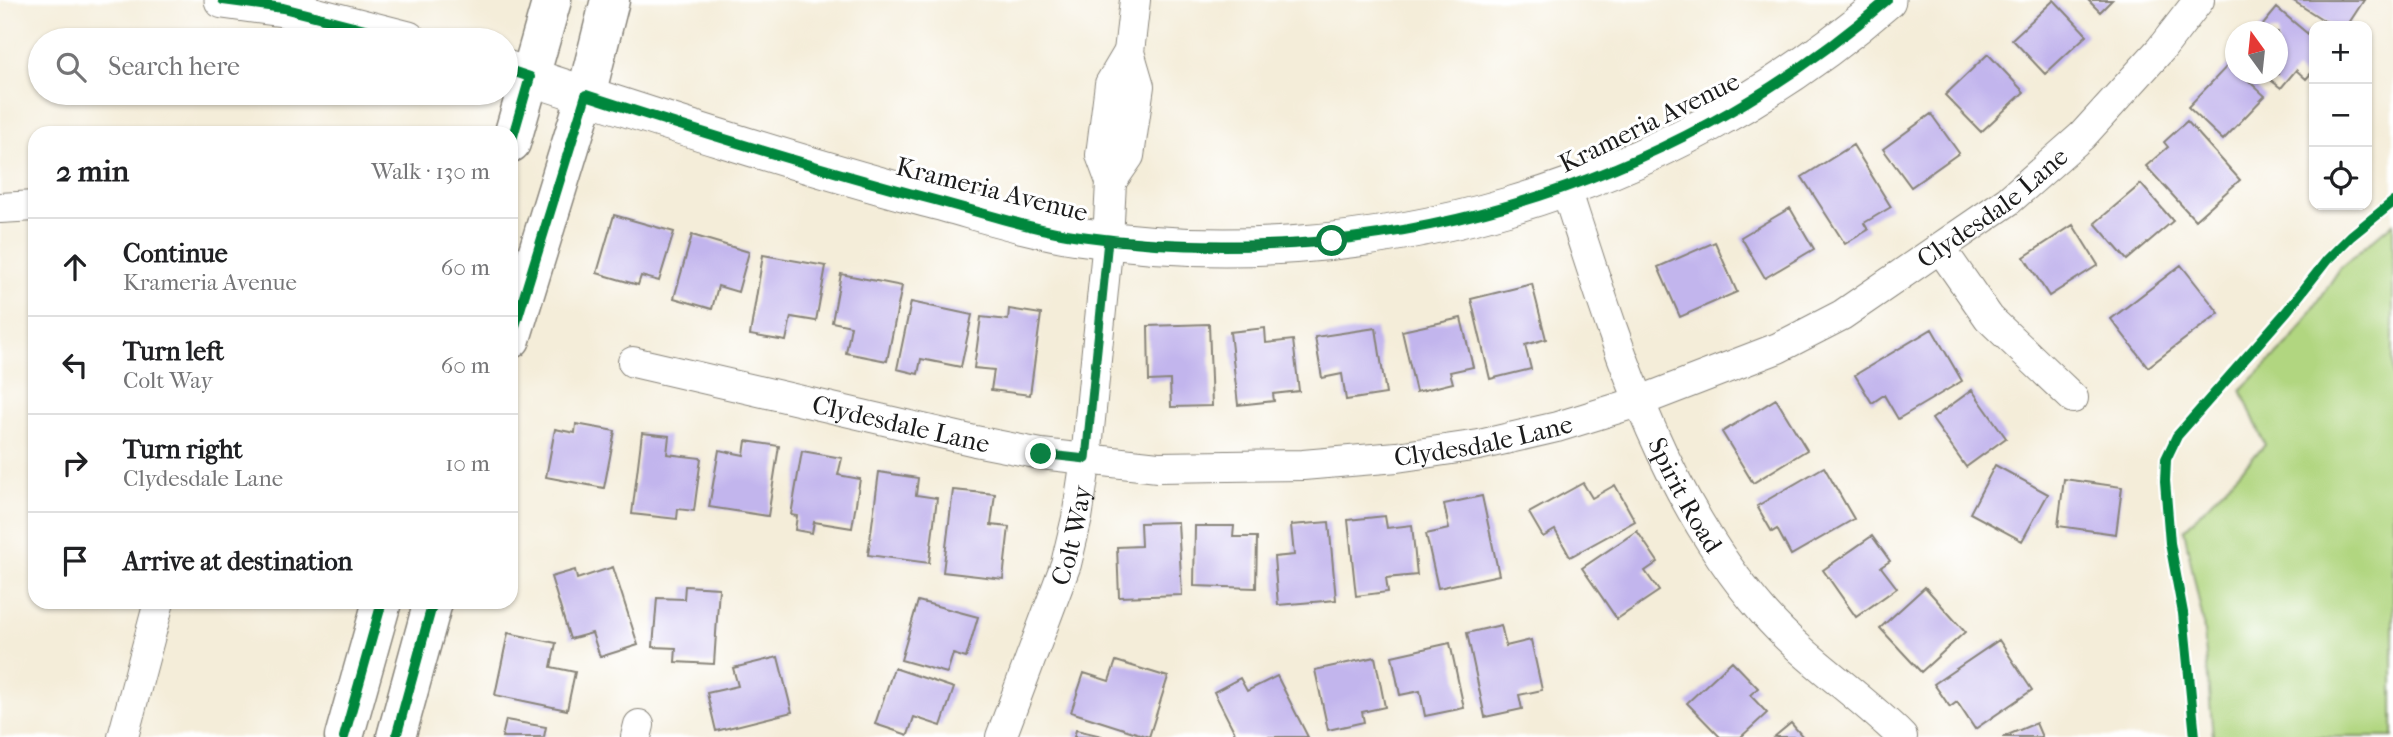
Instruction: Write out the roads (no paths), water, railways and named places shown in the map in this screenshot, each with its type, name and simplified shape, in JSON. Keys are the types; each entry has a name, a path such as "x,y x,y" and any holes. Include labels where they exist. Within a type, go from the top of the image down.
{"main road":[{"path":"518,73 552,0"},
{"path":"518,316 586,94 610,0"},
{"path":"513,126 515,105"},
{"path":"344,737 380,609"},
{"path":"396,737 431,609"}],"street":[{"path":"223,0 283,8 361,28"},
{"name":"Colt Way","path":"1002,737 1066,565 1077,519 1086,459 1108,240 1111,182 1101,155 1110,84 1129,52 1135,0"},
{"name":"Krameria Avenue","path":"518,73 862,181 1075,235 1108,240 1223,247 1280,246 1434,226 1566,189 1623,166 1707,125 1779,83 1849,33 1887,0"},
{"name":"Clydesdale Lane","path":"633,362 1041,454 1172,467 1303,465 1397,457 1479,445 1544,430 1638,402 1778,348 1842,315 2008,201 2082,135 2161,48 2199,0"},
{"name":"Spirit Road","path":"1566,189 1638,402 1671,473 1736,579 1766,616 1814,663 1902,737"},
{"path":"0,208 28,206"},
{"path":"1941,249 1989,318 2074,398"},
{"path":"123,737 157,609"}]}
